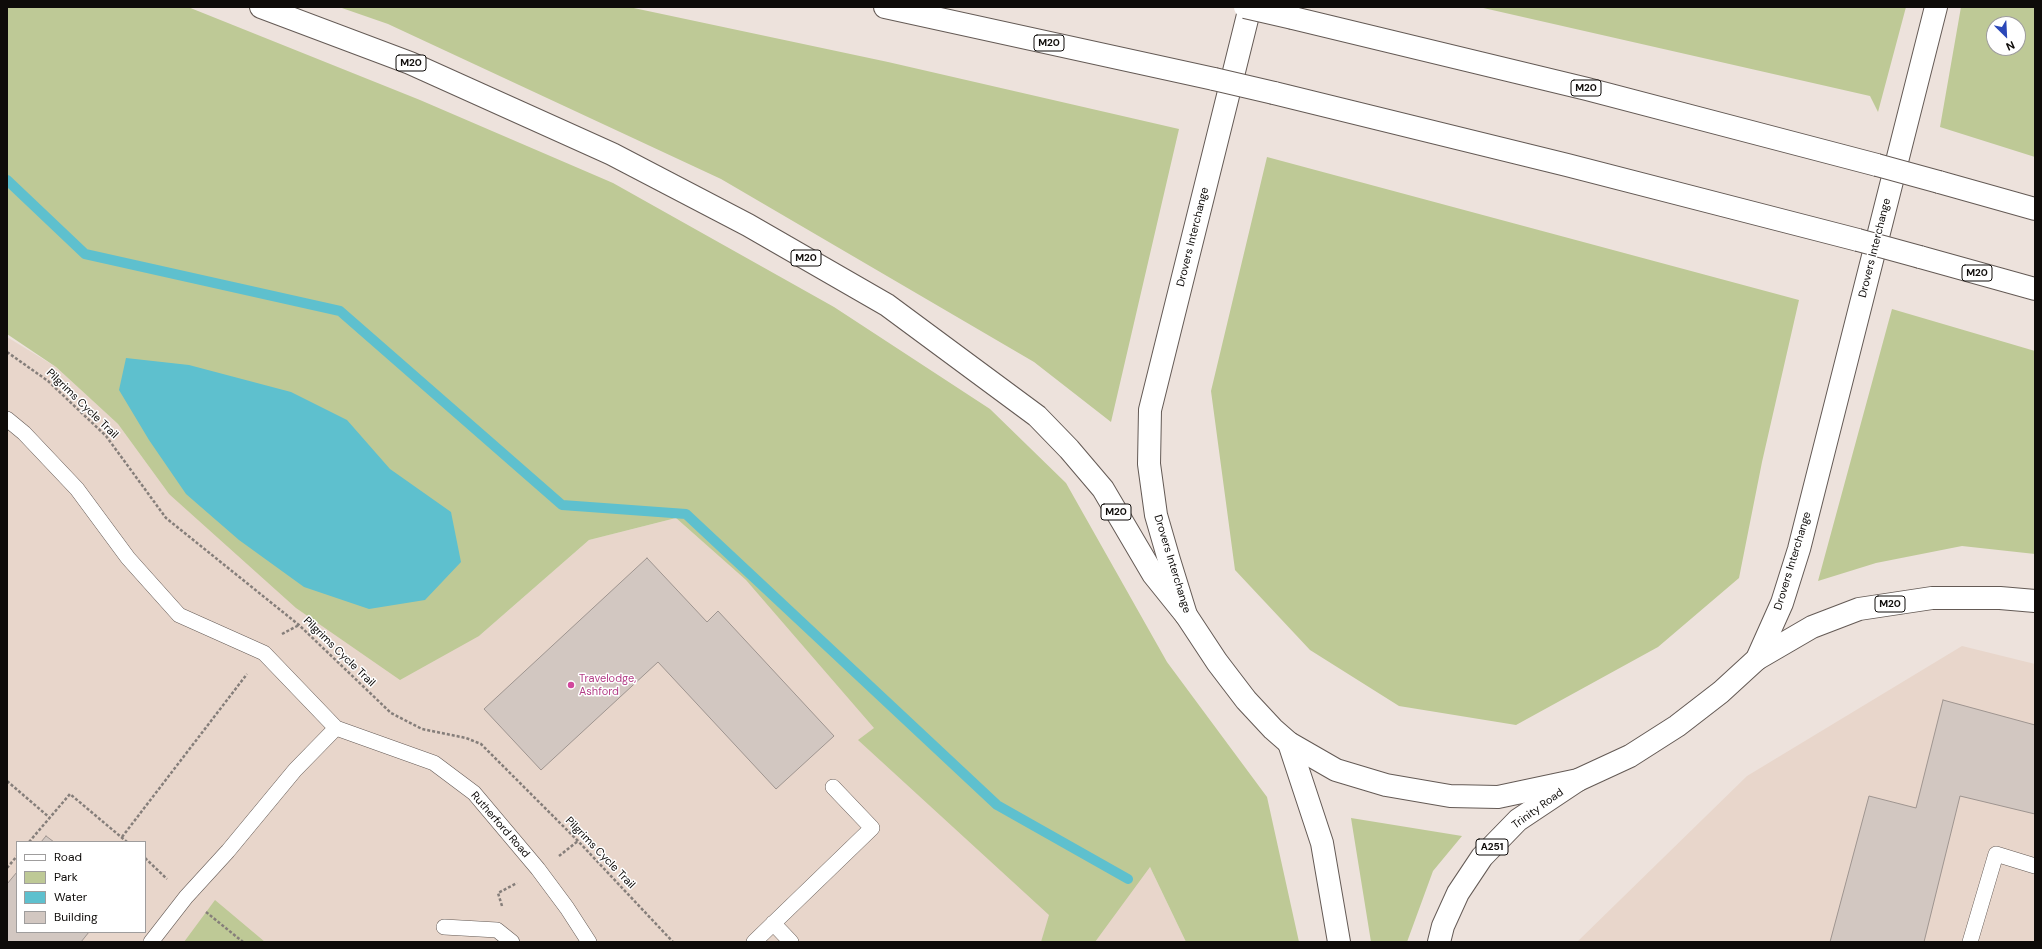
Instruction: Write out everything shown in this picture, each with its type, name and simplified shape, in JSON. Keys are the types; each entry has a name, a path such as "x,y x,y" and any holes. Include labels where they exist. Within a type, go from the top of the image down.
{"main road":[{"name":"M20","path":"261,7 410,63 612,154 748,225 887,305 1037,416 1069,449 1103,489 1153,574 1186,615"},
{"name":"M20","path":"885,7 1274,93 1567,165 1858,240 2035,289"},
{"name":"M20","path":"1246,7 1588,89 1877,165 2035,210"},
{"name":"Drovers Interchange","path":"1250,7 1150,410 1148,464 1156,515 1186,615 1217,662 1246,700 1273,729 1289,743 1336,770 1386,784 1450,796 1498,797 1578,780 1630,756 1677,726 1721,692 1757,659 1782,604 1799,549 1936,7"},
{"name":"M20","path":"1757,659 1812,627 1859,609 1932,598 2000,598 2035,601"},
{"path":"1289,743 1322,844 1339,942"},
{"name":"Trinity Road","path":"1439,942 1443,926 1458,893 1482,857 1518,820 1578,780"}],"lane":[{"path":"7,419 24,433 77,489 128,558 179,615 264,653 336,728 295,770 228,850 186,896 151,942"},
{"name":"Rutherford Road","path":"336,728 434,763 474,792 538,869 567,908 589,942"},
{"path":"754,942 872,828 833,787"},
{"path":"1970,942 1996,854 2035,866"},
{"path":"773,923 791,942"},
{"path":"444,927 497,930 512,942"}],"path":[{"name":"Pilgrims Cycle Trail","path":"7,352 48,381 106,436 166,518 299,625 392,713 422,729 466,738 481,744 578,841 673,942"},
{"path":"276,638 299,625"},
{"path":"122,837 250,671"},
{"path":"7,781 50,818"},
{"path":"30,841 70,794 126,841"},
{"path":"556,859 578,841"},
{"path":"7,868 16,857"},
{"path":"503,911 498,894 519,882"}],"shaded area":[{"path":"7,337 56,367 118,424 169,494 479,636 589,540 676,518 894,710 1150,867 1186,942 7,942"},
{"path":"1962,646 2035,664 2035,942 1577,942 1747,776"}],"green space":[{"path":"7,7 188,7 420,100 613,183 834,307 990,409 1066,483 1167,662 1267,797 1299,942 1186,942 1150,867 1095,942 1041,942 1049,915 858,740 874,728 746,580 676,518 589,540 479,636 400,680 296,608 169,494 118,424 56,367 7,334"},
{"path":"339,7 629,7 888,62 1179,129 1111,422 1034,362 721,179 388,24"},
{"path":"1479,7 1906,7 1878,112 1870,96"},
{"path":"1961,7 2035,7 2035,157 1940,127"},
{"path":"1267,157 1799,300 1762,462 1739,578 1658,647 1516,725 1399,706 1310,650 1235,570 1211,391"},
{"path":"1892,309 2035,351 2035,554 1962,546 1876,563 1818,581"},
{"path":"1351,818 1462,836 1433,871 1407,942 1371,942"},
{"path":"215,900 265,942 184,942"}],"water":[{"path":"126,358 189,365 291,392 347,420 390,469 451,512 461,562 425,600 369,609 304,587 239,540 186,494 149,440 119,390"}],"building":[{"name":"Travelodge, Ashford","path":"647,558 707,622 718,611 834,736 776,789 658,662 541,770 484,709"},
{"path":"1943,700 2035,725 2035,814 1960,796 1924,942 1830,942 1869,796 1916,808"},
{"path":"46,836 53,841 42,841"},
{"path":"16,873 16,933 88,933 81,942 7,942 7,884"}],"waterway":[{"path":"7,180 85,254 340,311 562,505 686,514 997,805 1128,879"}],"place":[{"name":"Travelodge, Ashford","path":"571,685"}]}
